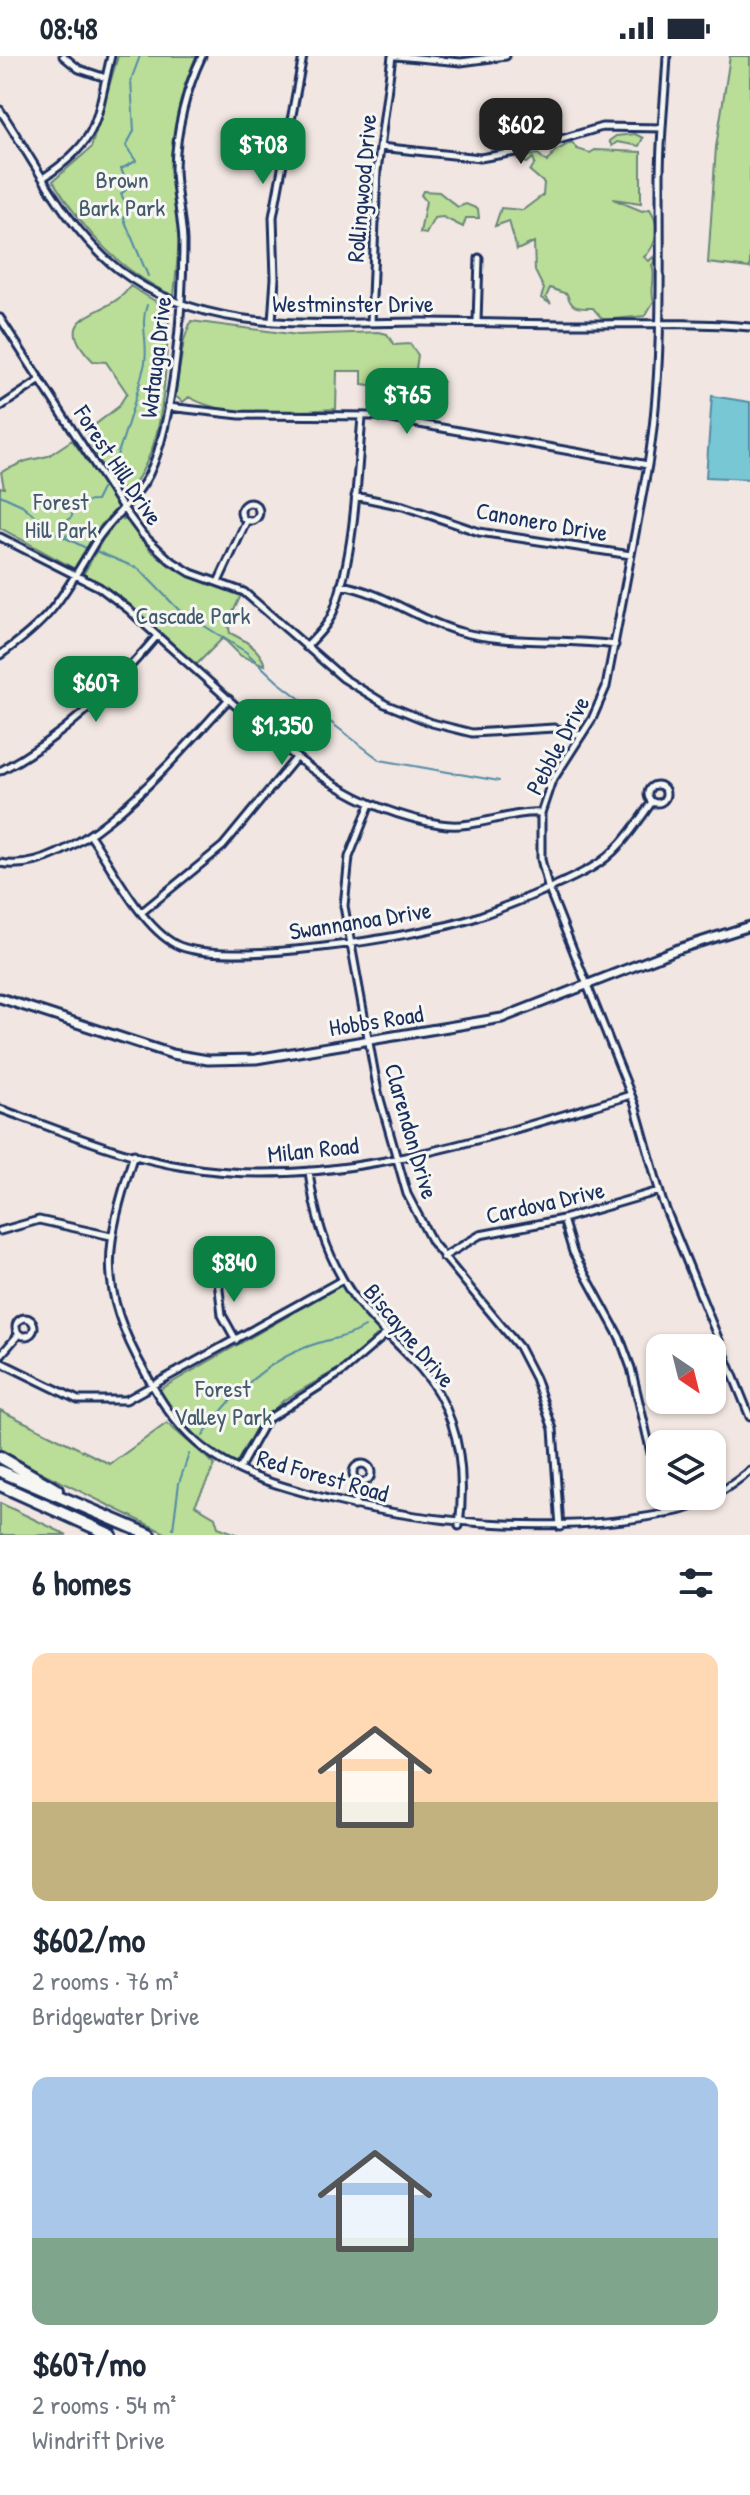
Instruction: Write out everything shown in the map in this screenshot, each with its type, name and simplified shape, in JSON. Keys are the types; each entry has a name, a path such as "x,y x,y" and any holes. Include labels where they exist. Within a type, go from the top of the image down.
{"highway":[{"path":"0,1457 126,1527"},
{"path":"0,1471 150,1535"},
{"path":"0,1485 111,1535"}],"street":[{"path":"63,56 79,69 106,78"},
{"path":"43,178 86,144 94,128 111,56"},
{"name":"Watauga Drive","path":"0,655 47,619 98,539 148,476 160,445 168,407 180,304 183,236 175,168 191,81 202,56"},
{"path":"272,322 275,278 273,217 303,56"},
{"path":"394,56 461,62 506,56"},
{"name":"Rollingwood Drive","path":"371,323 372,245 380,147 394,56"},
{"name":"Pebble Drive","path":"667,56 662,128 654,429 606,687 582,735 551,783 541,813 540,850 548,887 631,1095 659,1191 750,1417"},
{"name":"Westminster Drive","path":"0,110 43,178 95,248 142,286 180,304 219,315 272,322 659,321 750,327"},
{"path":"380,147 480,158 522,151 602,127 662,128"},
{"path":"477,322 479,258"},
{"name":"Forest Hill Drive","path":"0,318 123,508 143,535 170,560 191,573 219,580 244,592 343,678 371,696 432,723 472,733 554,728 582,735"},
{"path":"0,407 40,381"},
{"path":"168,407 240,415 362,417 490,434 648,465"},
{"path":"306,647 327,624 341,585 355,496 362,417"},
{"name":"Canonero Drive","path":"355,496 403,506 479,532 631,555"},
{"path":"219,580 247,520"},
{"path":"0,537 77,576 128,609 295,759 329,783 370,804 440,824 462,826 521,812 541,813"},
{"path":"341,585 373,594 461,632 499,639 569,639 615,645"},
{"path":"0,771 45,745 87,712 157,636"},
{"path":"0,863 24,864 58,856 90,835 162,771 229,699"},
{"path":"142,912 223,846 295,759"},
{"name":"Swannanoa Drive","path":"90,835 142,912 154,927 176,945 211,955 292,951 474,918 591,868 631,833 652,802"},
{"name":"Clarendon Drive","path":"370,804 344,879 344,906 378,1092 407,1194 443,1257 510,1335 535,1378 553,1429 560,1527"},
{"name":"Hobbs Road","path":"0,998 172,1054 208,1060 256,1059 502,1018 678,949 750,926"},
{"name":"Milan Road","path":"0,1109 134,1154 215,1171 309,1171 467,1143 631,1095"},
{"name":"Red Forest Road","path":"134,1154 111,1236 110,1281 117,1316 154,1388 186,1432 209,1452 239,1469 268,1482 354,1506 459,1526 560,1527 600,1526 666,1514 710,1498 750,1471"},
{"name":"Biscayne Drive","path":"309,1171 317,1215 343,1280 386,1334 421,1369 445,1406 463,1469 459,1526"},
{"name":"Cardova Drive","path":"443,1257 480,1235 563,1219 659,1191"},
{"path":"563,1219 573,1252 620,1338 631,1368 646,1430"},
{"path":"0,1231 39,1220 111,1236"},
{"path":"217,1272 222,1315 236,1340"},
{"path":"19,1334 0,1359 87,1401 126,1400 154,1388 343,1280"},
{"path":"239,1469 266,1420 342,1372 386,1334"},
{"path":"354,1506 360,1482"},
{"path":"665,1510 666,1514"}],"green space":[{"name":"Brown Bark Park","path":"118,56 196,56 184,87 171,160 179,242 174,296 136,275 104,248 77,217 53,181 91,148"},
{"path":"730,56 750,56 750,268 708,263 716,147"},
{"path":"635,134 643,138 639,146 617,142 612,146 609,141 616,136"},
{"path":"572,142 577,149 590,153 595,150 641,152 641,203 613,199 642,211 650,209 655,222 655,241 644,257 649,261 653,257 656,261 652,265 654,301 645,316 603,320 593,308 576,307 567,294 550,288 546,297 551,304 541,298 544,289 535,271 534,242 517,250 509,221 495,226 501,208 523,210 543,195 544,183 530,171 535,163 533,158 527,163 518,159 538,154 547,162 555,151"},
{"path":"423,191 439,192 458,207 466,204 478,209 479,218 466,218 463,227 443,217 434,218 426,234 420,233 426,201 421,195"},
{"path":"130,286 170,310 158,428 142,472 128,492 102,466 87,431 118,407 127,393 106,362 93,361 80,345 76,333 78,324 86,317 110,304"},
{"path":"191,321 298,335 387,334 394,345 410,344 418,355 416,369 443,382 436,393 362,384 362,371 337,371 336,409 260,412 222,409 189,397 183,402 175,396 184,340"},
{"name":"Forest Hill Park","path":"72,440 120,505 101,525 75,569 0,528 0,487 4,488 1,472 48,456"},
{"name":"Cascade Park","path":"120,518 128,521 150,550 171,567 241,595 228,623 230,633 260,654 265,665 241,656 223,638 196,665 130,605 83,575 103,539"},
{"name":"Forest Valley Park","path":"342,1285 380,1334 341,1367 284,1400 259,1423 234,1467 184,1425 159,1390"},
{"path":"0,1410 110,1464 167,1423 215,1465 195,1505 215,1517 218,1527 239,1535 169,1535 0,1452"},
{"path":"0,1503 67,1535 0,1535"}],"water":[{"path":"712,396 750,402 750,479 706,477"}],"waterway":[{"path":"140,56 131,80 134,131 126,146 136,161 121,169 129,187 121,194 127,206 124,219 148,276"},
{"path":"112,481 112,469 144,367 147,305"},
{"path":"65,537 69,533 64,525 72,516 73,502 96,501 102,489"},
{"path":"0,495 22,505 56,533 86,548"},
{"path":"96,551 139,569 179,610 246,652 278,682 380,760 499,781"},
{"path":"203,1436 237,1394 264,1370 295,1352 365,1327"},
{"path":"173,1529 179,1483 189,1454"}]}
